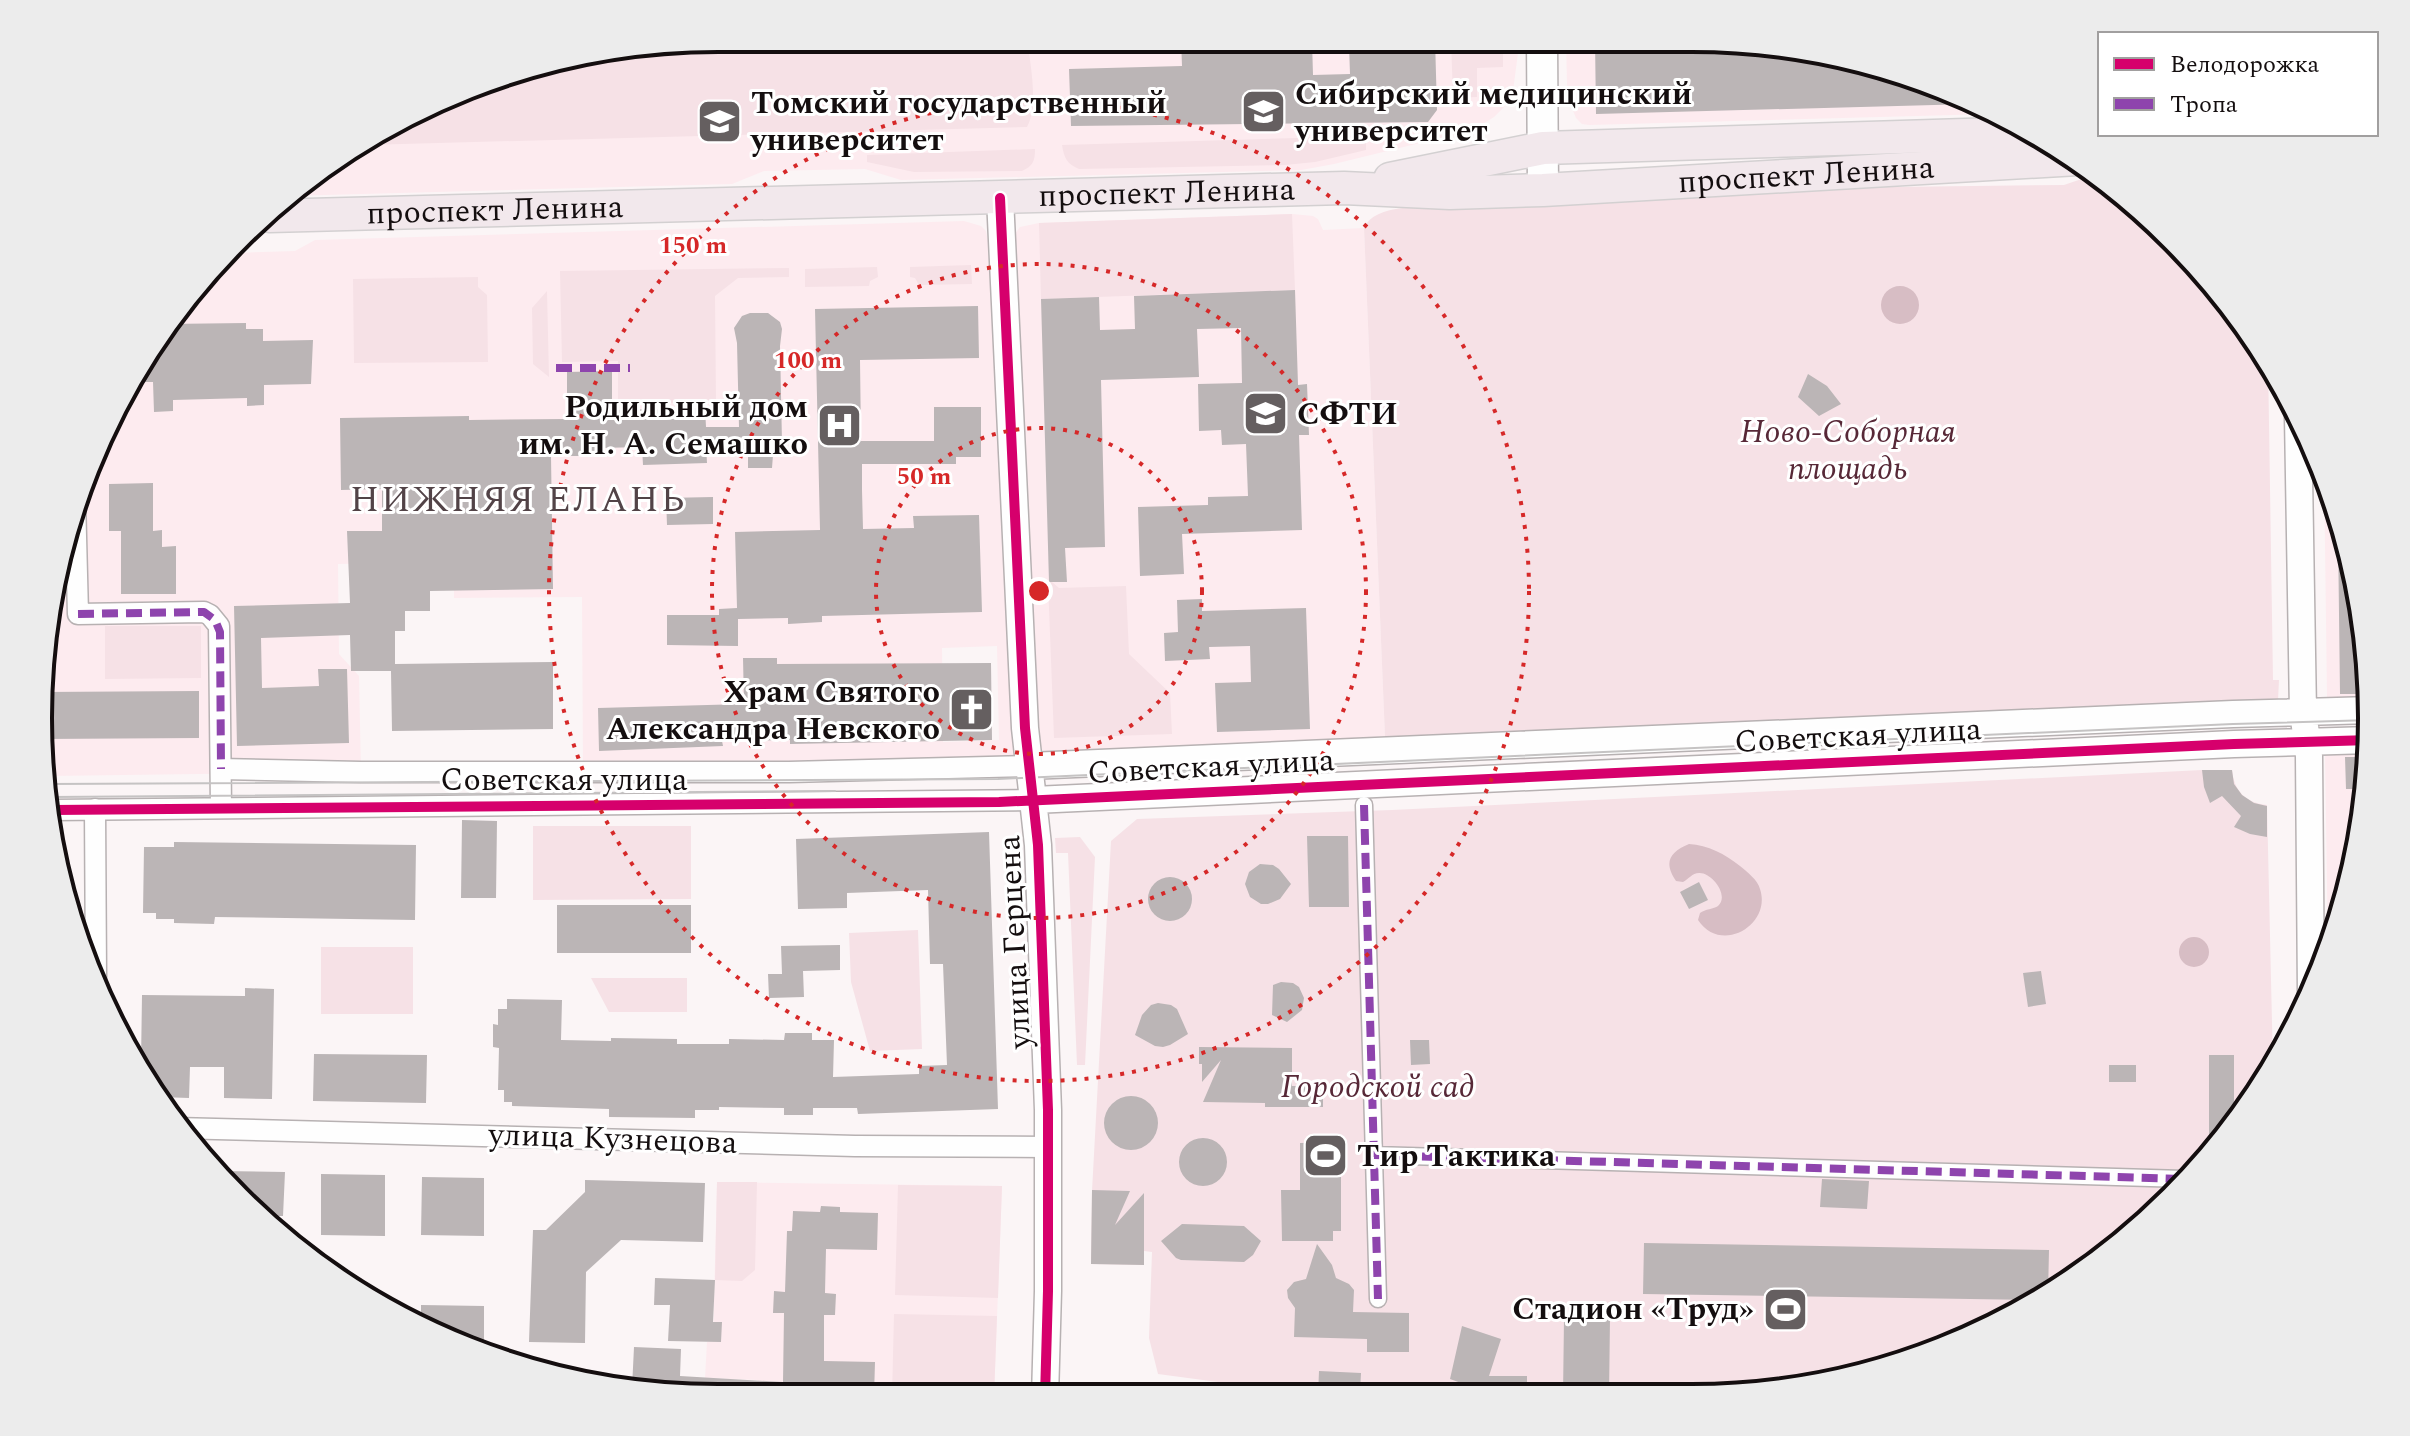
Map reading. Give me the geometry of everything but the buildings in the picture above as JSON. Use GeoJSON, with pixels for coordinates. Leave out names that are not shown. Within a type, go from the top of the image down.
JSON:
{"type":"FeatureCollection","features":[{"type":"Feature","properties":{"kind":"main road"},"geometry":{"type":"LineString","coordinates":[[1542,52],[1543,190]]}},
{"type":"Feature","properties":{"kind":"main road","name":"проспект Ленина"},"geometry":{"type":"LineString","coordinates":[[1344,188],[1543,148],[2011,134]]}},
{"type":"Feature","properties":{"kind":"main road","name":"проспект Ленина"},"geometry":{"type":"LineString","coordinates":[[281,216],[1344,188],[1450,193],[2056,160]]}},
{"type":"Feature","properties":{"kind":"street","name":"улица Герцена"},"geometry":{"type":"LineString","coordinates":[[1000,198],[1024,714],[1038,845],[1049,1147],[1045,1384]]}},
{"type":"Feature","properties":{"kind":"street"},"geometry":{"type":"LineString","coordinates":[[2301,450],[2303,712],[2308,741],[2311,964]]}},
{"type":"Feature","properties":{"kind":"street"},"geometry":{"type":"LineString","coordinates":[[76,542],[78,614],[204,612],[215,620],[220,632],[221,808]]}},
{"type":"Feature","properties":{"kind":"street","name":"Советская улица"},"geometry":{"type":"LineString","coordinates":[[221,769],[789,772],[1029,766],[2358,710]]}},
{"type":"Feature","properties":{"kind":"street","name":"Советская улица"},"geometry":{"type":"LineString","coordinates":[[59,810],[1034,800],[2357,740]]}},
{"type":"Feature","properties":{"kind":"street"},"geometry":{"type":"LineString","coordinates":[[1364,805],[1378,1299]]}},
{"type":"Feature","properties":{"kind":"street"},"geometry":{"type":"LineString","coordinates":[[95,809],[96,955]]}},
{"type":"Feature","properties":{"kind":"street","name":"улица Кузнецова"},"geometry":{"type":"LineString","coordinates":[[194,1128],[855,1146],[1049,1147]]}},
{"type":"Feature","properties":{"kind":"street"},"geometry":{"type":"LineString","coordinates":[[1374,1155],[2173,1179]]}},
{"type":"Feature","properties":{"kind":"shaded area"},"geometry":{"type":"Polygon","coordinates":[[[718,52],[1518,52],[1513,91],[1505,106],[1481,125],[1465,132],[1301,170],[901,180],[865,169],[764,171],[732,184],[306,196],[385,141],[463,103],[546,75],[631,58],[718,52]]]}},
{"type":"Feature","properties":{"kind":"shaded area"},"geometry":{"type":"Polygon","coordinates":[[[1566,52],[1736,53],[1822,65],[1864,75],[1906,87],[1973,115],[1589,125],[1582,124],[1576,118],[1567,84],[1566,52]]]}},
{"type":"Feature","properties":{"kind":"shaded area"},"geometry":{"type":"Polygon","coordinates":[[[1292,214],[1313,216],[1323,230],[1364,228],[1385,737],[1382,744],[1312,741],[1061,752],[1057,757],[1048,757],[1038,751],[1015,234],[1020,227],[1039,223],[1292,214]]]}},
{"type":"Feature","properties":{"kind":"shaded area"},"geometry":{"type":"Polygon","coordinates":[[[964,221],[981,226],[986,231],[988,242],[1005,506],[1015,751],[1011,759],[583,768],[582,597],[454,598],[454,562],[338,564],[339,654],[359,676],[361,772],[55,776],[53,674],[65,588],[87,504],[121,423],[164,348],[217,279],[242,253],[295,251],[315,240],[964,221]],[[997,646],[942,648],[943,742],[999,740],[997,646]]]}},
{"type":"Feature","properties":{"kind":"shaded area"},"geometry":{"type":"Polygon","coordinates":[[[1900,286],[1913,292],[1919,305],[1913,318],[1900,324],[1887,318],[1881,305],[1887,292],[1900,286]]]}},
{"type":"Feature","properties":{"kind":"shaded area"},"geometry":{"type":"Polygon","coordinates":[[[2325,509],[2345,588],[2357,674],[2358,703],[2332,702],[2327,697],[2325,509]]]}},
{"type":"Feature","properties":{"kind":"shaded area"},"geometry":{"type":"Polygon","coordinates":[[[2357,746],[2345,848],[2327,916],[2325,752],[2357,746]]]}},
{"type":"Feature","properties":{"kind":"shaded area"},"geometry":{"type":"Polygon","coordinates":[[[1689,844],[1722,854],[1757,882],[1762,902],[1759,914],[1742,931],[1719,935],[1698,920],[1700,913],[1718,906],[1722,896],[1718,885],[1704,874],[1694,874],[1683,882],[1676,881],[1670,868],[1670,858],[1689,844]]]}},
{"type":"Feature","properties":{"kind":"shaded area"},"geometry":{"type":"Polygon","coordinates":[[[2194,937],[2204,942],[2209,952],[2204,962],[2194,967],[2184,962],[2179,952],[2184,942],[2194,937]]]}},
{"type":"Feature","properties":{"kind":"shaded area"},"geometry":{"type":"Polygon","coordinates":[[[717,1182],[1002,1186],[994,1384],[758,1384],[758,1380],[705,1378],[707,1342],[713,1341],[717,1182]]]}},
{"type":"Feature","properties":{"kind":"green space"},"geometry":{"type":"Polygon","coordinates":[[[1029,52],[1033,84],[1031,118],[1027,127],[379,145],[423,121],[504,87],[588,65],[674,53],[1029,52]]]}},
{"type":"Feature","properties":{"kind":"green space"},"geometry":{"type":"Polygon","coordinates":[[[1451,52],[1503,52],[1503,67],[1477,68],[1477,97],[1453,98],[1451,52]]]}},
{"type":"Feature","properties":{"kind":"green space"},"geometry":{"type":"Polygon","coordinates":[[[1366,136],[1366,150],[1315,162],[1285,165],[1079,169],[1067,160],[1062,145],[1366,136]]]}},
{"type":"Feature","properties":{"kind":"green space"},"geometry":{"type":"Polygon","coordinates":[[[1035,149],[1033,163],[1022,171],[914,172],[867,162],[867,155],[1035,149]]]}},
{"type":"Feature","properties":{"kind":"green space","name":"Ново-Соборная площадь"},"geometry":{"type":"Polygon","coordinates":[[[2082,179],[2163,247],[2220,313],[2268,384],[2273,680],[2279,680],[2278,700],[2224,706],[2219,701],[1385,737],[1364,228],[1370,220],[1390,210],[1416,207],[1867,183],[1893,187],[2064,185],[2082,179]]]}},
{"type":"Feature","properties":{"kind":"green space"},"geometry":{"type":"Polygon","coordinates":[[[1292,214],[1295,290],[1041,299],[1039,223],[1292,214]]]}},
{"type":"Feature","properties":{"kind":"green space"},"geometry":{"type":"Polygon","coordinates":[[[971,265],[972,284],[919,285],[915,278],[910,277],[910,267],[971,265]]]}},
{"type":"Feature","properties":{"kind":"green space"},"geometry":{"type":"Polygon","coordinates":[[[877,267],[878,277],[870,281],[869,286],[805,287],[805,269],[877,267]]]}},
{"type":"Feature","properties":{"kind":"green space"},"geometry":{"type":"Polygon","coordinates":[[[789,268],[789,277],[738,278],[715,296],[716,402],[618,404],[618,361],[562,362],[560,271],[789,268]]]}},
{"type":"Feature","properties":{"kind":"green space"},"geometry":{"type":"Polygon","coordinates":[[[478,277],[478,287],[487,295],[488,362],[354,363],[353,279],[478,277]]]}},
{"type":"Feature","properties":{"kind":"green space"},"geometry":{"type":"Polygon","coordinates":[[[547,291],[549,377],[533,364],[532,308],[547,291]]]}},
{"type":"Feature","properties":{"kind":"green space"},"geometry":{"type":"Polygon","coordinates":[[[1048,582],[1059,588],[1126,586],[1129,654],[1170,693],[1172,734],[1054,738],[1048,582]]]}},
{"type":"Feature","properties":{"kind":"green space"},"geometry":{"type":"Polygon","coordinates":[[[105,626],[201,626],[201,678],[105,679],[105,626]]]}},
{"type":"Feature","properties":{"kind":"green space","name":"Городской сад"},"geometry":{"type":"Polygon","coordinates":[[[2232,770],[2235,784],[2242,795],[2253,802],[2267,805],[2273,1044],[2246,1088],[2193,1157],[2131,1219],[2062,1272],[2025,1295],[1987,1315],[1906,1349],[1822,1371],[1736,1383],[1233,1384],[1158,1374],[1149,1338],[1152,1252],[1144,1251],[1144,1265],[1091,1264],[1092,1191],[1111,841],[1137,819],[1392,810],[2232,770]]]}},
{"type":"Feature","properties":{"kind":"green space"},"geometry":{"type":"Polygon","coordinates":[[[533,826],[691,826],[691,899],[533,900],[533,826]]]}},
{"type":"Feature","properties":{"kind":"green space"},"geometry":{"type":"Polygon","coordinates":[[[1080,837],[1095,857],[1085,1065],[1077,1065],[1068,853],[1056,853],[1055,838],[1080,837]]]}},
{"type":"Feature","properties":{"kind":"green space"},"geometry":{"type":"Polygon","coordinates":[[[918,930],[922,1049],[870,1051],[851,982],[849,933],[918,930]]]}},
{"type":"Feature","properties":{"kind":"green space"},"geometry":{"type":"Polygon","coordinates":[[[321,947],[413,947],[413,1014],[321,1014],[321,947]]]}},
{"type":"Feature","properties":{"kind":"green space"},"geometry":{"type":"Polygon","coordinates":[[[591,978],[687,978],[687,1012],[609,1012],[591,978]]]}},
{"type":"Feature","properties":{"kind":"green space"},"geometry":{"type":"Polygon","coordinates":[[[717,1182],[757,1182],[755,1270],[742,1281],[715,1280],[717,1182]]]}},
{"type":"Feature","properties":{"kind":"green space"},"geometry":{"type":"Polygon","coordinates":[[[898,1185],[1002,1186],[998,1298],[895,1295],[898,1185]]]}},
{"type":"Feature","properties":{"kind":"green space"},"geometry":{"type":"Polygon","coordinates":[[[894,1314],[997,1316],[994,1384],[892,1384],[894,1314]]]}},
{"type":"Feature","properties":{"kind":"tram line"},"geometry":{"type":"LineString","coordinates":[[56,784],[998,779],[2358,720]]}},
{"type":"Feature","properties":{"kind":"tram line"},"geometry":{"type":"LineString","coordinates":[[57,797],[835,791]]}},
{"type":"Feature","properties":{"kind":"marked path"},"geometry":{"type":"LineString","coordinates":[[556,368],[630,368]]}},
{"type":"Feature","properties":{"kind":"marked path"},"geometry":{"type":"LineString","coordinates":[[78,614],[204,612],[215,620],[220,632],[221,769]]}},
{"type":"Feature","properties":{"kind":"marked path"},"geometry":{"type":"LineString","coordinates":[[1364,805],[1378,1299]]}},
{"type":"Feature","properties":{"kind":"marked path"},"geometry":{"type":"LineString","coordinates":[[1374,1155],[2173,1179]]}},
{"type":"Feature","properties":{"kind":"cycle path"},"geometry":{"type":"LineString","coordinates":[[1000,198],[1025,728],[1038,845],[1048,1110],[1045,1384]]}},
{"type":"Feature","properties":{"kind":"cycle path"},"geometry":{"type":"LineString","coordinates":[[59,810],[999,802],[2357,740]]}},
{"type":"Feature","properties":{"kind":"place","name":"Сибирский медицинский университет"},"geometry":{"type":"Point","coordinates":[1264,112]}},
{"type":"Feature","properties":{"kind":"place","name":"Томский государственный университет"},"geometry":{"type":"Point","coordinates":[720,121]}},
{"type":"Feature","properties":{"kind":"place","name":"СФТИ"},"geometry":{"type":"Point","coordinates":[1266,414]}},
{"type":"Feature","properties":{"kind":"place","name":"Родильный дом им. Н. А. Семашко"},"geometry":{"type":"Point","coordinates":[839,425]}},
{"type":"Feature","properties":{"kind":"place","name":"Храм Святого Александра Невского"},"geometry":{"type":"Point","coordinates":[971,710]}},
{"type":"Feature","properties":{"kind":"place","name":"Тир Тактика"},"geometry":{"type":"Point","coordinates":[1326,1156]}},
{"type":"Feature","properties":{"kind":"place","name":"Стадион «Труд»"},"geometry":{"type":"Point","coordinates":[1785,1309]}},
{"type":"Feature","properties":{"kind":"district","name":"НИЖНЯЯ ЕЛАНЬ"},"geometry":{"type":"Point","coordinates":[518,500]}}]}
